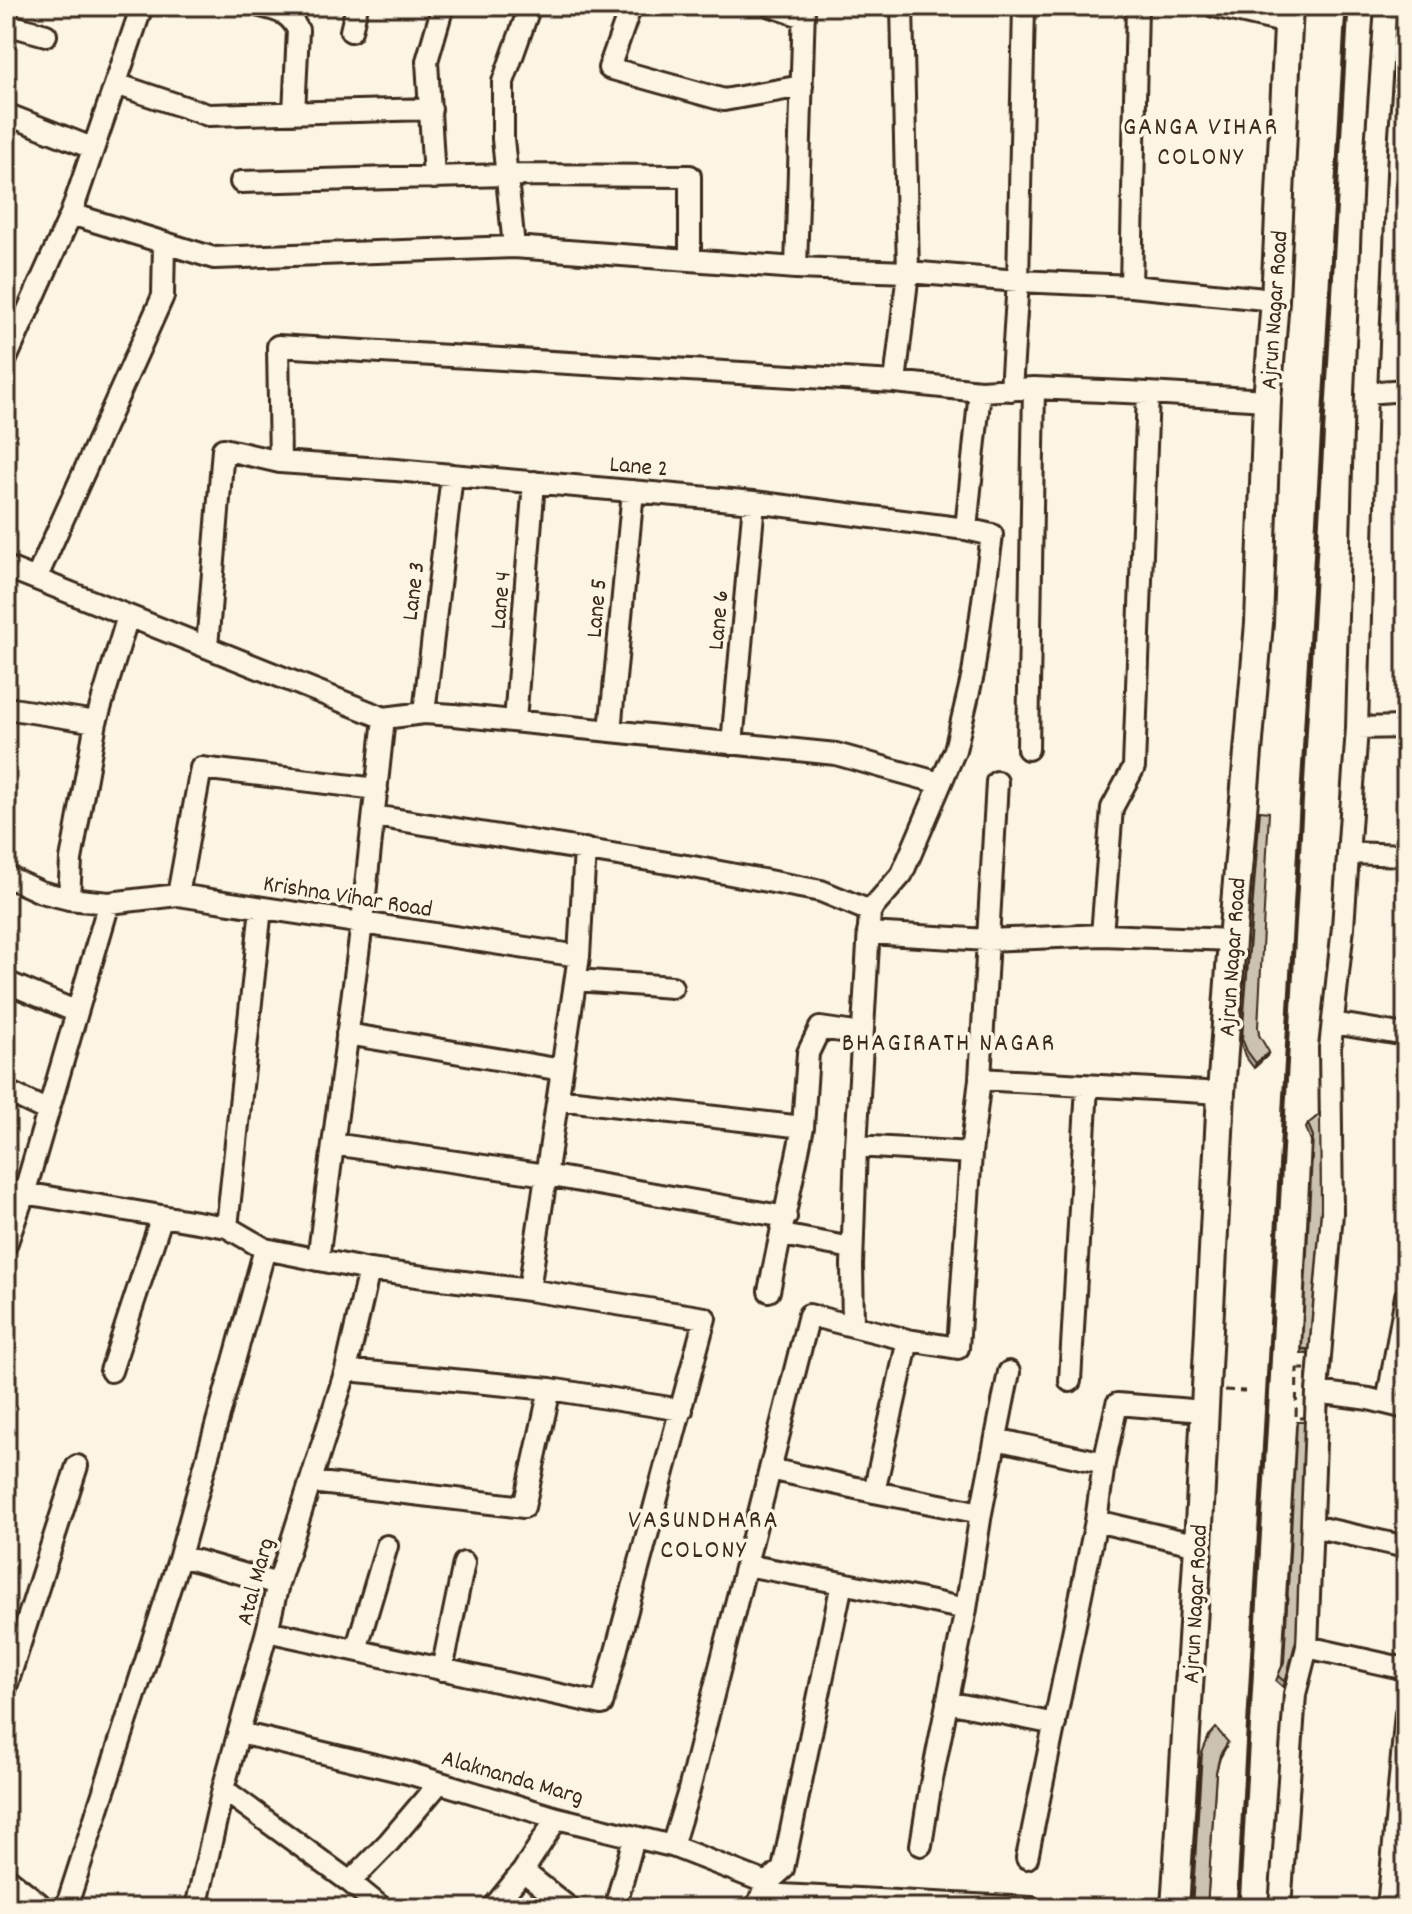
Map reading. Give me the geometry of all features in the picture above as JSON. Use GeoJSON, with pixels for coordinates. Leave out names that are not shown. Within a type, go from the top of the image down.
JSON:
{"type":"FeatureCollection","features":[{"type":"Feature","properties":{"kind":"main road"},"geometry":{"type":"LineString","coordinates":[[6,1885],[35,1908]]}},
{"type":"Feature","properties":{"kind":"street"},"geometry":{"type":"LineString","coordinates":[[6,359],[71,214],[142,6]]}},
{"type":"Feature","properties":{"kind":"street"},"geometry":{"type":"LineString","coordinates":[[260,6],[284,13],[293,20],[298,30],[294,113]]}},
{"type":"Feature","properties":{"kind":"street"},"geometry":{"type":"LineString","coordinates":[[351,31],[357,6]]}},
{"type":"Feature","properties":{"kind":"street"},"geometry":{"type":"LineString","coordinates":[[434,178],[427,61],[443,6]]}},
{"type":"Feature","properties":{"kind":"street"},"geometry":{"type":"LineString","coordinates":[[514,247],[503,139],[503,82],[530,6]]}},
{"type":"Feature","properties":{"kind":"street"},"geometry":{"type":"LineString","coordinates":[[631,6],[609,68],[724,100],[802,86]]}},
{"type":"Feature","properties":{"kind":"street"},"geometry":{"type":"LineString","coordinates":[[771,6],[804,11],[796,268]]}},
{"type":"Feature","properties":{"kind":"street"},"geometry":{"type":"LineString","coordinates":[[895,382],[908,272],[902,6]]}},
{"type":"Feature","properties":{"kind":"street"},"geometry":{"type":"LineString","coordinates":[[1011,390],[1018,281],[1024,6]]}},
{"type":"Feature","properties":{"kind":"street"},"geometry":{"type":"LineString","coordinates":[[1131,286],[1137,6]]}},
{"type":"Feature","properties":{"kind":"street"},"geometry":{"type":"LineString","coordinates":[[1214,6],[1288,14]]}},
{"type":"Feature","properties":{"kind":"street"},"geometry":{"type":"LineString","coordinates":[[1280,1908],[1295,1694],[1307,1647],[1317,1392],[1332,1213],[1330,1048],[1343,927],[1357,728],[1366,393],[1376,149],[1386,6]]}},
{"type":"Feature","properties":{"kind":"street","name":"Ajrun Nagar Road"},"geometry":{"type":"LineString","coordinates":[[1175,1908],[1198,1545],[1221,1093],[1259,623],[1267,400],[1275,300],[1288,14]]}},
{"type":"Feature","properties":{"kind":"street"},"geometry":{"type":"LineString","coordinates":[[6,24],[46,35]]}},
{"type":"Feature","properties":{"kind":"street"},"geometry":{"type":"LineString","coordinates":[[116,84],[208,115],[431,109]]}},
{"type":"Feature","properties":{"kind":"street"},"geometry":{"type":"LineString","coordinates":[[6,114],[92,148]]}},
{"type":"Feature","properties":{"kind":"street"},"geometry":{"type":"LineString","coordinates":[[241,182],[506,175],[690,176],[690,260]]}},
{"type":"Feature","properties":{"kind":"street"},"geometry":{"type":"LineString","coordinates":[[71,214],[214,258],[514,247],[796,268],[1131,286],[1275,300]]}},
{"type":"Feature","properties":{"kind":"street"},"geometry":{"type":"LineString","coordinates":[[36,579],[163,296],[164,243]]}},
{"type":"Feature","properties":{"kind":"street"},"geometry":{"type":"LineString","coordinates":[[280,462],[278,346],[895,382],[980,391],[1034,388],[1267,400]]}},
{"type":"Feature","properties":{"kind":"street"},"geometry":{"type":"LineString","coordinates":[[1028,749],[1034,388]]}},
{"type":"Feature","properties":{"kind":"street"},"geometry":{"type":"LineString","coordinates":[[1366,393],[1406,390]]}},
{"type":"Feature","properties":{"kind":"street"},"geometry":{"type":"LineString","coordinates":[[966,529],[980,391]]}},
{"type":"Feature","properties":{"kind":"street"},"geometry":{"type":"LineString","coordinates":[[1102,935],[1112,808],[1134,767],[1148,393]]}},
{"type":"Feature","properties":{"kind":"street","name":"Lane 2"},"geometry":{"type":"LineString","coordinates":[[207,647],[223,449],[280,462],[754,502],[966,529],[992,535],[973,674],[955,750],[940,783]]}},
{"type":"Feature","properties":{"kind":"street","name":"Lane 3"},"geometry":{"type":"LineString","coordinates":[[424,713],[452,475]]}},
{"type":"Feature","properties":{"kind":"street","name":"Lane 4"},"geometry":{"type":"LineString","coordinates":[[515,721],[534,482]]}},
{"type":"Feature","properties":{"kind":"street","name":"Lane 5"},"geometry":{"type":"LineString","coordinates":[[610,731],[633,491]]}},
{"type":"Feature","properties":{"kind":"street","name":"Lane 6"},"geometry":{"type":"LineString","coordinates":[[732,744],[754,502]]}},
{"type":"Feature","properties":{"kind":"street"},"geometry":{"type":"LineString","coordinates":[[6,567],[384,718],[424,713],[836,754],[940,783],[902,874],[870,911],[856,1146],[853,1326]]}},
{"type":"Feature","properties":{"kind":"street"},"geometry":{"type":"LineString","coordinates":[[69,899],[71,860],[96,722],[128,616]]}},
{"type":"Feature","properties":{"kind":"street"},"geometry":{"type":"LineString","coordinates":[[6,708],[96,722]]}},
{"type":"Feature","properties":{"kind":"street"},"geometry":{"type":"LineString","coordinates":[[318,1260],[362,923],[384,718]]}},
{"type":"Feature","properties":{"kind":"street"},"geometry":{"type":"LineString","coordinates":[[1357,728],[1406,727]]}},
{"type":"Feature","properties":{"kind":"street"},"geometry":{"type":"LineString","coordinates":[[178,895],[201,768],[377,789]]}},
{"type":"Feature","properties":{"kind":"street"},"geometry":{"type":"LineString","coordinates":[[672,1846],[688,1794],[809,1315],[908,1340],[958,1348],[971,1153],[980,1079],[997,782]]}},
{"type":"Feature","properties":{"kind":"street"},"geometry":{"type":"LineString","coordinates":[[374,816],[693,867],[821,891],[870,911]]}},
{"type":"Feature","properties":{"kind":"street"},"geometry":{"type":"LineString","coordinates":[[529,1290],[576,980],[585,849]]}},
{"type":"Feature","properties":{"kind":"street"},"geometry":{"type":"LineString","coordinates":[[1348,853],[1406,855]]}},
{"type":"Feature","properties":{"kind":"street","name":"Krishna Vihar Road"},"geometry":{"type":"LineString","coordinates":[[6,876],[41,892],[69,899],[109,903],[178,895],[579,956]]}},
{"type":"Feature","properties":{"kind":"street"},"geometry":{"type":"LineString","coordinates":[[6,1245],[15,1192],[48,1111],[109,903]]}},
{"type":"Feature","properties":{"kind":"street"},"geometry":{"type":"LineString","coordinates":[[227,1227],[261,908]]}},
{"type":"Feature","properties":{"kind":"street"},"geometry":{"type":"LineString","coordinates":[[868,933],[988,940],[1102,935],[1232,940]]}},
{"type":"Feature","properties":{"kind":"street"},"geometry":{"type":"LineString","coordinates":[[576,980],[672,987]]}},
{"type":"Feature","properties":{"kind":"street"},"geometry":{"type":"LineString","coordinates":[[6,982],[77,1012]]}},
{"type":"Feature","properties":{"kind":"street"},"geometry":{"type":"LineString","coordinates":[[1333,1023],[1406,1035]]}},
{"type":"Feature","properties":{"kind":"street"},"geometry":{"type":"LineString","coordinates":[[769,1291],[803,1127],[808,1053],[820,1028],[862,1034]]}},
{"type":"Feature","properties":{"kind":"street"},"geometry":{"type":"LineString","coordinates":[[347,1034],[562,1070]]}},
{"type":"Feature","properties":{"kind":"street"},"geometry":{"type":"LineString","coordinates":[[980,1079],[1221,1093]]}},
{"type":"Feature","properties":{"kind":"street"},"geometry":{"type":"LineString","coordinates":[[1070,1381],[1087,1086]]}},
{"type":"Feature","properties":{"kind":"street"},"geometry":{"type":"LineString","coordinates":[[6,1091],[48,1111]]}},
{"type":"Feature","properties":{"kind":"street"},"geometry":{"type":"LineString","coordinates":[[558,1099],[803,1127]]}},
{"type":"Feature","properties":{"kind":"street"},"geometry":{"type":"LineString","coordinates":[[333,1144],[546,1175],[784,1226],[852,1248]]}},
{"type":"Feature","properties":{"kind":"street"},"geometry":{"type":"LineString","coordinates":[[856,1146],[971,1153]]}},
{"type":"Feature","properties":{"kind":"street"},"geometry":{"type":"LineString","coordinates":[[15,1192],[227,1227],[265,1249],[369,1270],[529,1290],[705,1318],[602,1704],[267,1631]]}},
{"type":"Feature","properties":{"kind":"street"},"geometry":{"type":"LineString","coordinates":[[111,1371],[162,1216]]}},
{"type":"Feature","properties":{"kind":"street"},"geometry":{"type":"LineString","coordinates":[[66,1908],[180,1556],[265,1249]]}},
{"type":"Feature","properties":{"kind":"street","name":"Atal Marg"},"geometry":{"type":"LineString","coordinates":[[199,1906],[223,1789],[278,1584],[346,1370],[369,1270]]}},
{"type":"Feature","properties":{"kind":"street"},"geometry":{"type":"LineString","coordinates":[[1317,1392],[1397,1406],[1406,1296]]}},
{"type":"Feature","properties":{"kind":"street"},"geometry":{"type":"LineString","coordinates":[[874,1492],[908,1340]]}},
{"type":"Feature","properties":{"kind":"street"},"geometry":{"type":"LineString","coordinates":[[346,1370],[550,1389],[682,1410]]}},
{"type":"Feature","properties":{"kind":"street"},"geometry":{"type":"LineString","coordinates":[[921,1845],[1009,1372]]}},
{"type":"Feature","properties":{"kind":"street"},"geometry":{"type":"LineString","coordinates":[[311,1482],[524,1507],[550,1389]]}},
{"type":"Feature","properties":{"kind":"street"},"geometry":{"type":"LineString","coordinates":[[1027,1858],[1117,1404],[1204,1411]]}},
{"type":"Feature","properties":{"kind":"street"},"geometry":{"type":"LineString","coordinates":[[996,1439],[1104,1463]]}},
{"type":"Feature","properties":{"kind":"street"},"geometry":{"type":"LineString","coordinates":[[6,1687],[77,1466]]}},
{"type":"Feature","properties":{"kind":"street"},"geometry":{"type":"LineString","coordinates":[[770,1469],[981,1513]]}},
{"type":"Feature","properties":{"kind":"street"},"geometry":{"type":"LineString","coordinates":[[1096,1521],[1198,1545]]}},
{"type":"Feature","properties":{"kind":"street"},"geometry":{"type":"LineString","coordinates":[[1312,1526],[1406,1547]]}},
{"type":"Feature","properties":{"kind":"street"},"geometry":{"type":"LineString","coordinates":[[356,1650],[387,1546]]}},
{"type":"Feature","properties":{"kind":"street"},"geometry":{"type":"LineString","coordinates":[[180,1556],[278,1584]]}},
{"type":"Feature","properties":{"kind":"street"},"geometry":{"type":"LineString","coordinates":[[442,1670],[464,1563]]}},
{"type":"Feature","properties":{"kind":"street"},"geometry":{"type":"LineString","coordinates":[[746,1565],[966,1609]]}},
{"type":"Feature","properties":{"kind":"street"},"geometry":{"type":"LineString","coordinates":[[762,1895],[783,1869],[842,1583]]}},
{"type":"Feature","properties":{"kind":"street"},"geometry":{"type":"LineString","coordinates":[[1307,1647],[1406,1669]]}},
{"type":"Feature","properties":{"kind":"street"},"geometry":{"type":"LineString","coordinates":[[947,1702],[1055,1724]]}},
{"type":"Feature","properties":{"kind":"street"},"geometry":{"type":"LineString","coordinates":[[1388,1908],[1399,1868],[1406,1713]]}},
{"type":"Feature","properties":{"kind":"street","name":"Alaknanda Marg"},"geometry":{"type":"LineString","coordinates":[[240,1733],[408,1773],[557,1818],[672,1846],[762,1895],[1031,1908]]}},
{"type":"Feature","properties":{"kind":"street"},"geometry":{"type":"LineString","coordinates":[[350,1882],[439,1783]]}},
{"type":"Feature","properties":{"kind":"street"},"geometry":{"type":"LineString","coordinates":[[223,1789],[382,1908]]}},
{"type":"Feature","properties":{"kind":"street"},"geometry":{"type":"LineString","coordinates":[[493,1908],[523,1871],[557,1818]]}},
{"type":"Feature","properties":{"kind":"street"},"geometry":{"type":"LineString","coordinates":[[615,1908],[634,1838]]}},
{"type":"Feature","properties":{"kind":"street"},"geometry":{"type":"LineString","coordinates":[[523,1871],[569,1908]]}},
{"type":"Feature","properties":{"kind":"path"},"geometry":{"type":"LineString","coordinates":[[1296,1418],[1297,1369]]}},
{"type":"Feature","properties":{"kind":"building"},"geometry":{"type":"Polygon","coordinates":[[[1260,811],[1269,812],[1258,1027],[1269,1052],[1256,1063],[1242,1039],[1260,811]]]}},
{"type":"Feature","properties":{"kind":"building"},"geometry":{"type":"Polygon","coordinates":[[[1320,1114],[1321,1208],[1309,1349],[1302,1349],[1313,1136],[1308,1124],[1320,1114]]]}},
{"type":"Feature","properties":{"kind":"building"},"geometry":{"type":"Polygon","coordinates":[[[1297,1422],[1304,1422],[1296,1640],[1285,1682],[1278,1676],[1284,1662],[1297,1422]]]}},
{"type":"Feature","properties":{"kind":"building"},"geometry":{"type":"Polygon","coordinates":[[[1216,1728],[1228,1742],[1220,1755],[1216,1772],[1207,1908],[1192,1908],[1202,1753],[1216,1728]]]}},
{"type":"Feature","properties":{"kind":"railway"},"geometry":{"type":"LineString","coordinates":[[1238,1908],[1347,6]]}},
{"type":"Feature","properties":{"kind":"district","name":"GANGA VIHAR COLONY"},"geometry":{"type":"Point","coordinates":[1201,140]}},
{"type":"Feature","properties":{"kind":"district","name":"BHAGIRATH NAGAR"},"geometry":{"type":"Point","coordinates":[949,1041]}},
{"type":"Feature","properties":{"kind":"district","name":"VASUNDHARA COLONY"},"geometry":{"type":"Point","coordinates":[704,1533]}}]}
